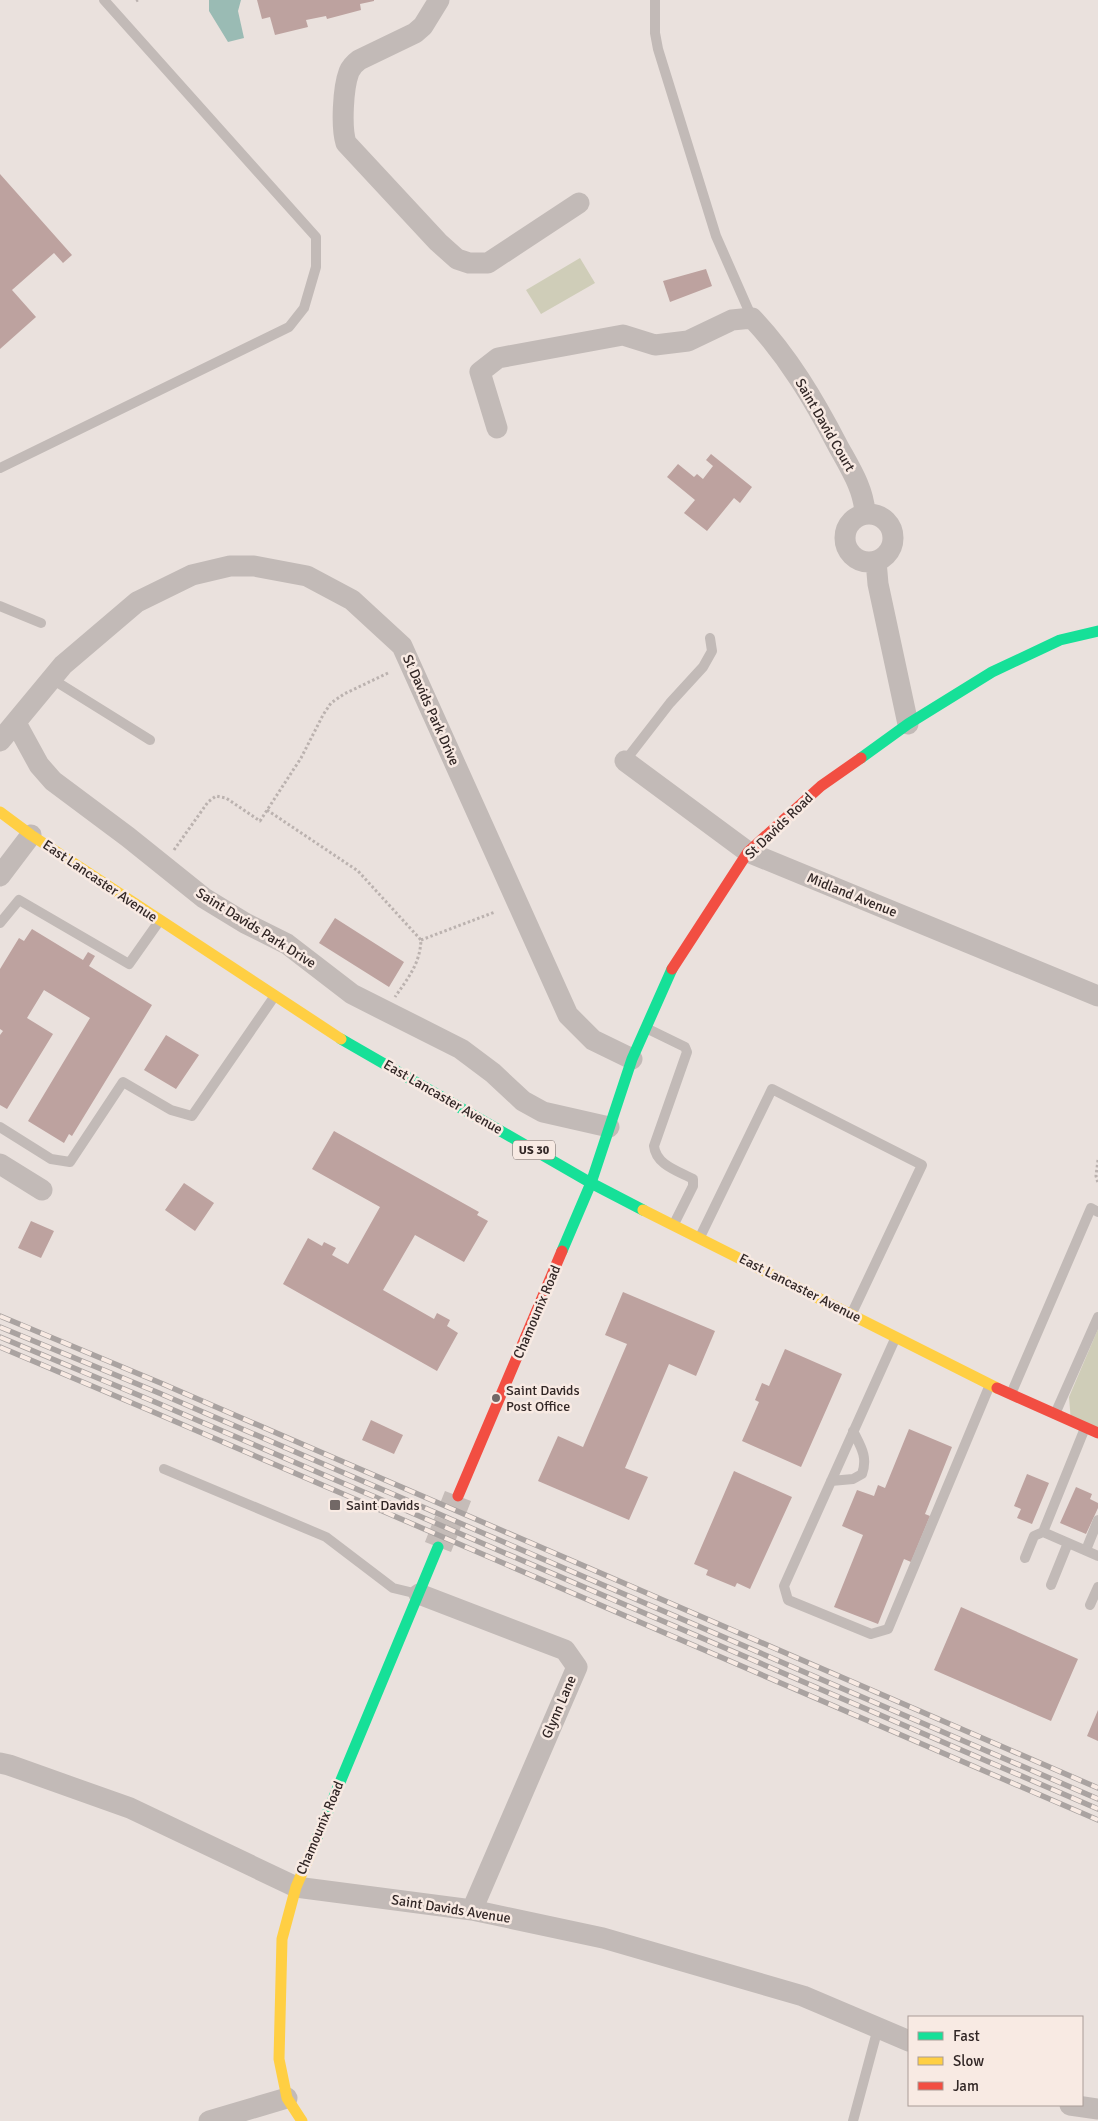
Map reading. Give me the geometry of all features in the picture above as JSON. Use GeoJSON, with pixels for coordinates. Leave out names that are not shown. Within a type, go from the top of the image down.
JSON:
{"type":"FeatureCollection","features":[{"type":"Feature","properties":{"kind":"main road","name":"St Davids Road"},"geometry":{"type":"LineString","coordinates":[[592,1183],[632,1059],[668,975],[748,852],[821,786],[908,724],[992,672],[1060,640],[1098,631]]}},
{"type":"Feature","properties":{"kind":"main road","name":"East Lancaster Avenue"},"geometry":{"type":"LineString","coordinates":[[0,812],[31,835],[343,1040],[592,1183],[1010,1395],[1098,1433]]}},
{"type":"Feature","properties":{"kind":"main road","name":"Chamounix Road"},"geometry":{"type":"LineString","coordinates":[[458,1496],[592,1183]]}},
{"type":"Feature","properties":{"kind":"main road","name":"Chamounix Road"},"geometry":{"type":"LineString","coordinates":[[302,2121],[286,2098],[280,2059],[282,1939],[296,1887],[438,1547]]}},
{"type":"Feature","properties":{"kind":"street"},"geometry":{"type":"LineString","coordinates":[[440,0],[423,26],[415,34],[359,60],[350,71],[342,126],[346,143],[438,242],[457,259],[469,263],[488,263],[578,203]]}},
{"type":"Feature","properties":{"kind":"street"},"geometry":{"type":"LineString","coordinates":[[497,428],[480,372],[498,358],[623,335],[655,345],[688,341],[732,320],[752,318]]}},
{"type":"Feature","properties":{"kind":"street","name":"Saint David Court"},"geometry":{"type":"LineString","coordinates":[[752,318],[767,335],[809,392],[862,491],[865,514]]}},
{"type":"Feature","properties":{"kind":"street"},"geometry":{"type":"LineString","coordinates":[[865,514],[873,514],[883,517],[890,525],[893,537],[890,549],[886,555],[876,561],[859,560],[853,557],[845,544],[845,531],[854,518],[865,514]]}},
{"type":"Feature","properties":{"kind":"street"},"geometry":{"type":"LineString","coordinates":[[876,561],[878,584],[908,724]]}},
{"type":"Feature","properties":{"kind":"street","name":"St Davids Park Drive"},"geometry":{"type":"LineString","coordinates":[[0,741],[63,665],[137,602],[192,575],[230,566],[279,570],[308,576],[352,600],[402,646],[568,1015],[593,1040],[632,1059]]}},
{"type":"Feature","properties":{"kind":"street","name":"Saint Davids Park Drive"},"geometry":{"type":"LineString","coordinates":[[16,723],[39,765],[53,781],[128,837],[204,898],[245,923],[287,944],[352,994],[461,1048],[493,1073],[522,1101],[543,1112],[609,1127]]}},
{"type":"Feature","properties":{"kind":"street","name":"Midland Avenue"},"geometry":{"type":"LineString","coordinates":[[625,761],[748,852],[1098,996]]}},
{"type":"Feature","properties":{"kind":"street"},"geometry":{"type":"LineString","coordinates":[[0,876],[31,835]]}},
{"type":"Feature","properties":{"kind":"street"},"geometry":{"type":"LineString","coordinates":[[0,1164],[42,1190]]}},
{"type":"Feature","properties":{"kind":"street","name":"Glynn Lane"},"geometry":{"type":"LineString","coordinates":[[418,1594],[565,1650],[577,1667],[472,1910]]}},
{"type":"Feature","properties":{"kind":"street","name":"Saint Davids Avenue"},"geometry":{"type":"LineString","coordinates":[[0,1763],[130,1808],[296,1887],[472,1910],[603,1938],[803,1996],[908,2041]]}},
{"type":"Feature","properties":{"kind":"street"},"geometry":{"type":"LineString","coordinates":[[209,2121],[286,2098]]}},
{"type":"Feature","properties":{"kind":"street"},"geometry":{"type":"LineString","coordinates":[[1077,2106],[1098,2109]]}},
{"type":"Feature","properties":{"kind":"lane"},"geometry":{"type":"LineString","coordinates":[[0,468],[289,327],[304,308],[316,267],[316,237],[104,0]]}},
{"type":"Feature","properties":{"kind":"lane"},"geometry":{"type":"LineString","coordinates":[[655,0],[655,33],[658,49],[694,172],[716,236],[752,318]]}},
{"type":"Feature","properties":{"kind":"lane"},"geometry":{"type":"LineString","coordinates":[[0,606],[41,624]]}},
{"type":"Feature","properties":{"kind":"lane"},"geometry":{"type":"LineString","coordinates":[[625,761],[670,703],[703,667],[712,651],[710,638]]}},
{"type":"Feature","properties":{"kind":"lane"},"geometry":{"type":"LineString","coordinates":[[52,679],[150,740]]}},
{"type":"Feature","properties":{"kind":"lane"},"geometry":{"type":"LineString","coordinates":[[0,923],[19,900],[129,964],[160,920]]}},
{"type":"Feature","properties":{"kind":"lane"},"geometry":{"type":"LineString","coordinates":[[0,1127],[51,1159],[70,1162],[123,1082],[171,1110],[192,1116],[275,996]]}},
{"type":"Feature","properties":{"kind":"lane"},"geometry":{"type":"LineString","coordinates":[[646,1027],[685,1047],[687,1052],[654,1146],[654,1154],[658,1160],[692,1180],[693,1186],[674,1224]]}},
{"type":"Feature","properties":{"kind":"lane"},"geometry":{"type":"LineString","coordinates":[[700,1238],[772,1090],[781,1094],[922,1165],[851,1314]]}},
{"type":"Feature","properties":{"kind":"lane"},"geometry":{"type":"LineString","coordinates":[[1010,1395],[1091,1208],[1098,1212]]}},
{"type":"Feature","properties":{"kind":"lane"},"geometry":{"type":"LineString","coordinates":[[1054,1414],[1098,1317]]}},
{"type":"Feature","properties":{"kind":"lane"},"geometry":{"type":"LineString","coordinates":[[896,1338],[784,1586],[788,1600],[871,1634],[888,1629],[990,1385]]}},
{"type":"Feature","properties":{"kind":"lane"},"geometry":{"type":"LineString","coordinates":[[1025,1558],[1034,1536],[1043,1532],[1085,1428]]}},
{"type":"Feature","properties":{"kind":"lane"},"geometry":{"type":"LineString","coordinates":[[831,1481],[853,1479],[862,1474],[866,1463],[862,1448],[853,1431]]}},
{"type":"Feature","properties":{"kind":"lane"},"geometry":{"type":"LineString","coordinates":[[164,1469],[326,1537],[393,1588],[418,1594]]}},
{"type":"Feature","properties":{"kind":"lane"},"geometry":{"type":"LineString","coordinates":[[1086,1550],[1098,1520]]}},
{"type":"Feature","properties":{"kind":"lane"},"geometry":{"type":"LineString","coordinates":[[1043,1532],[1098,1556]]}},
{"type":"Feature","properties":{"kind":"lane"},"geometry":{"type":"LineString","coordinates":[[1051,1585],[1068,1543]]}},
{"type":"Feature","properties":{"kind":"lane"},"geometry":{"type":"LineString","coordinates":[[1090,1605],[1098,1587]]}},
{"type":"Feature","properties":{"kind":"lane"},"geometry":{"type":"LineString","coordinates":[[854,2121],[878,2028]]}},
{"type":"Feature","properties":{"kind":"path"},"geometry":{"type":"LineString","coordinates":[[168,858],[208,802],[216,796],[226,798],[260,820],[301,758],[331,703],[344,694],[388,673]]}},
{"type":"Feature","properties":{"kind":"path"},"geometry":{"type":"LineString","coordinates":[[267,810],[358,871],[421,940],[416,968],[391,1002]]}},
{"type":"Feature","properties":{"kind":"path"},"geometry":{"type":"LineString","coordinates":[[421,940],[495,912]]}},
{"type":"Feature","properties":{"kind":"path"},"geometry":{"type":"LineString","coordinates":[[1098,1160],[1096,1176],[1098,1183]]}},
{"type":"Feature","properties":{"kind":"shaded area"},"geometry":{"type":"Polygon","coordinates":[[[580,258],[595,283],[541,314],[526,290],[580,258]]]}},
{"type":"Feature","properties":{"kind":"shaded area"},"geometry":{"type":"Polygon","coordinates":[[[1098,1329],[1098,1433],[1071,1422],[1069,1397],[1098,1329]]]}},
{"type":"Feature","properties":{"kind":"water"},"geometry":{"type":"Polygon","coordinates":[[[209,0],[241,0],[238,11],[244,38],[228,42],[209,11],[209,0]]]}},
{"type":"Feature","properties":{"kind":"building"},"geometry":{"type":"Polygon","coordinates":[[[257,0],[374,1],[360,4],[361,10],[327,19],[326,16],[306,20],[308,27],[275,35],[270,17],[262,19],[257,0]]]}},
{"type":"Feature","properties":{"kind":"building"},"geometry":{"type":"Polygon","coordinates":[[[0,174],[72,255],[63,263],[54,253],[12,290],[36,317],[0,349],[0,174]]]}},
{"type":"Feature","properties":{"kind":"building"},"geometry":{"type":"Polygon","coordinates":[[[706,269],[712,286],[670,302],[663,281],[706,269]]]}},
{"type":"Feature","properties":{"kind":"building"},"geometry":{"type":"Polygon","coordinates":[[[711,454],[752,487],[740,503],[734,498],[707,531],[684,513],[695,500],[667,477],[678,464],[694,477],[697,474],[703,479],[713,466],[706,460],[711,454]]]}},
{"type":"Feature","properties":{"kind":"building"},"geometry":{"type":"Polygon","coordinates":[[[335,918],[404,962],[389,987],[319,943],[335,918]]]}},
{"type":"Feature","properties":{"kind":"building"},"geometry":{"type":"Polygon","coordinates":[[[32,929],[83,960],[88,952],[95,956],[89,966],[152,1005],[72,1136],[69,1134],[64,1143],[28,1121],[90,1018],[44,990],[27,1018],[53,1034],[7,1109],[0,1105],[0,1035],[3,1031],[0,1029],[0,969],[19,938],[24,941],[32,929]]]}},
{"type":"Feature","properties":{"kind":"building"},"geometry":{"type":"Polygon","coordinates":[[[166,1035],[199,1055],[176,1089],[144,1070],[166,1035]]]}},
{"type":"Feature","properties":{"kind":"building"},"geometry":{"type":"Polygon","coordinates":[[[334,1131],[479,1212],[477,1215],[488,1221],[464,1262],[415,1235],[383,1290],[434,1319],[437,1313],[450,1320],[447,1326],[458,1333],[437,1371],[283,1284],[308,1238],[322,1246],[324,1242],[336,1248],[332,1255],[348,1264],[380,1207],[312,1169],[334,1131]]]}},
{"type":"Feature","properties":{"kind":"building"},"geometry":{"type":"Polygon","coordinates":[[[184,1183],[214,1203],[195,1231],[165,1210],[184,1183]]]}},
{"type":"Feature","properties":{"kind":"building"},"geometry":{"type":"Polygon","coordinates":[[[31,1221],[54,1231],[41,1258],[18,1248],[31,1221]]]}},
{"type":"Feature","properties":{"kind":"building"},"geometry":{"type":"Polygon","coordinates":[[[623,1292],[715,1331],[696,1376],[669,1364],[625,1468],[648,1477],[629,1520],[538,1481],[558,1436],[583,1447],[627,1344],[605,1335],[623,1292]]]}},
{"type":"Feature","properties":{"kind":"building"},"geometry":{"type":"Polygon","coordinates":[[[785,1349],[842,1374],[801,1467],[742,1441],[759,1402],[755,1400],[762,1383],[769,1386],[785,1349]]]}},
{"type":"Feature","properties":{"kind":"building"},"geometry":{"type":"Polygon","coordinates":[[[371,1420],[403,1435],[394,1454],[362,1440],[371,1420]]]}},
{"type":"Feature","properties":{"kind":"building"},"geometry":{"type":"Polygon","coordinates":[[[909,1429],[952,1447],[925,1514],[930,1516],[911,1562],[904,1559],[878,1624],[834,1607],[863,1535],[842,1526],[857,1490],[874,1496],[878,1485],[885,1488],[909,1429]]]}},
{"type":"Feature","properties":{"kind":"building"},"geometry":{"type":"Polygon","coordinates":[[[734,1471],[792,1497],[750,1589],[737,1583],[735,1587],[706,1575],[708,1570],[694,1564],[734,1471]]]}},
{"type":"Feature","properties":{"kind":"building"},"geometry":{"type":"Polygon","coordinates":[[[1027,1474],[1049,1483],[1032,1524],[1017,1518],[1021,1509],[1014,1506],[1027,1474]]]}},
{"type":"Feature","properties":{"kind":"building"},"geometry":{"type":"Polygon","coordinates":[[[1076,1487],[1092,1494],[1090,1499],[1098,1503],[1098,1508],[1086,1534],[1060,1523],[1076,1487]]]}},
{"type":"Feature","properties":{"kind":"building"},"geometry":{"type":"Polygon","coordinates":[[[961,1607],[1078,1659],[1051,1721],[934,1670],[961,1607]]]}},
{"type":"Feature","properties":{"kind":"building"},"geometry":{"type":"Polygon","coordinates":[[[1098,1710],[1098,1741],[1087,1736],[1098,1710]]]}},
{"type":"Feature","properties":{"kind":"tunnel"},"geometry":{"type":"LineString","coordinates":[[438,1547],[458,1496]]}},
{"type":"Feature","properties":{"kind":"railway"},"geometry":{"type":"LineString","coordinates":[[0,1316],[163,1384],[1098,1788]]}},
{"type":"Feature","properties":{"kind":"railway"},"geometry":{"type":"LineString","coordinates":[[0,1327],[159,1393],[1098,1799]]}},
{"type":"Feature","properties":{"kind":"railway"},"geometry":{"type":"LineString","coordinates":[[0,1337],[1098,1809]]}},
{"type":"Feature","properties":{"kind":"railway"},"geometry":{"type":"LineString","coordinates":[[0,1347],[1098,1820]]}},
{"type":"Feature","properties":{"kind":"traffic: fast"},"geometry":{"type":"LineString","coordinates":[[861,758],[908,724],[992,672],[1060,640],[1098,631]]}},
{"type":"Feature","properties":{"kind":"traffic: fast"},"geometry":{"type":"LineString","coordinates":[[562,1251],[591,1183],[632,1059],[672,969]]}},
{"type":"Feature","properties":{"kind":"traffic: fast"},"geometry":{"type":"LineString","coordinates":[[341,1039],[591,1183],[643,1210]]}},
{"type":"Feature","properties":{"kind":"traffic: fast"},"geometry":{"type":"LineString","coordinates":[[311,1852],[438,1547]]}},
{"type":"Feature","properties":{"kind":"traffic: slow"},"geometry":{"type":"LineString","coordinates":[[0,812],[31,835],[341,1039]]}},
{"type":"Feature","properties":{"kind":"traffic: slow"},"geometry":{"type":"LineString","coordinates":[[643,1210],[997,1388]]}},
{"type":"Feature","properties":{"kind":"traffic: slow"},"geometry":{"type":"LineString","coordinates":[[302,2121],[287,2098],[279,2059],[282,1939],[296,1887],[311,1852]]}},
{"type":"Feature","properties":{"kind":"traffic: jam"},"geometry":{"type":"LineString","coordinates":[[672,969],[748,852],[821,786],[861,758]]}},
{"type":"Feature","properties":{"kind":"traffic: jam"},"geometry":{"type":"LineString","coordinates":[[458,1496],[562,1251]]}},
{"type":"Feature","properties":{"kind":"traffic: jam"},"geometry":{"type":"LineString","coordinates":[[997,1388],[1098,1433]]}},
{"type":"Feature","properties":{"kind":"place","name":"Saint Davids Post Office"},"geometry":{"type":"Point","coordinates":[496,1398]}},
{"type":"Feature","properties":{"kind":"place","name":"Saint Davids"},"geometry":{"type":"Point","coordinates":[335,1505]}}]}
